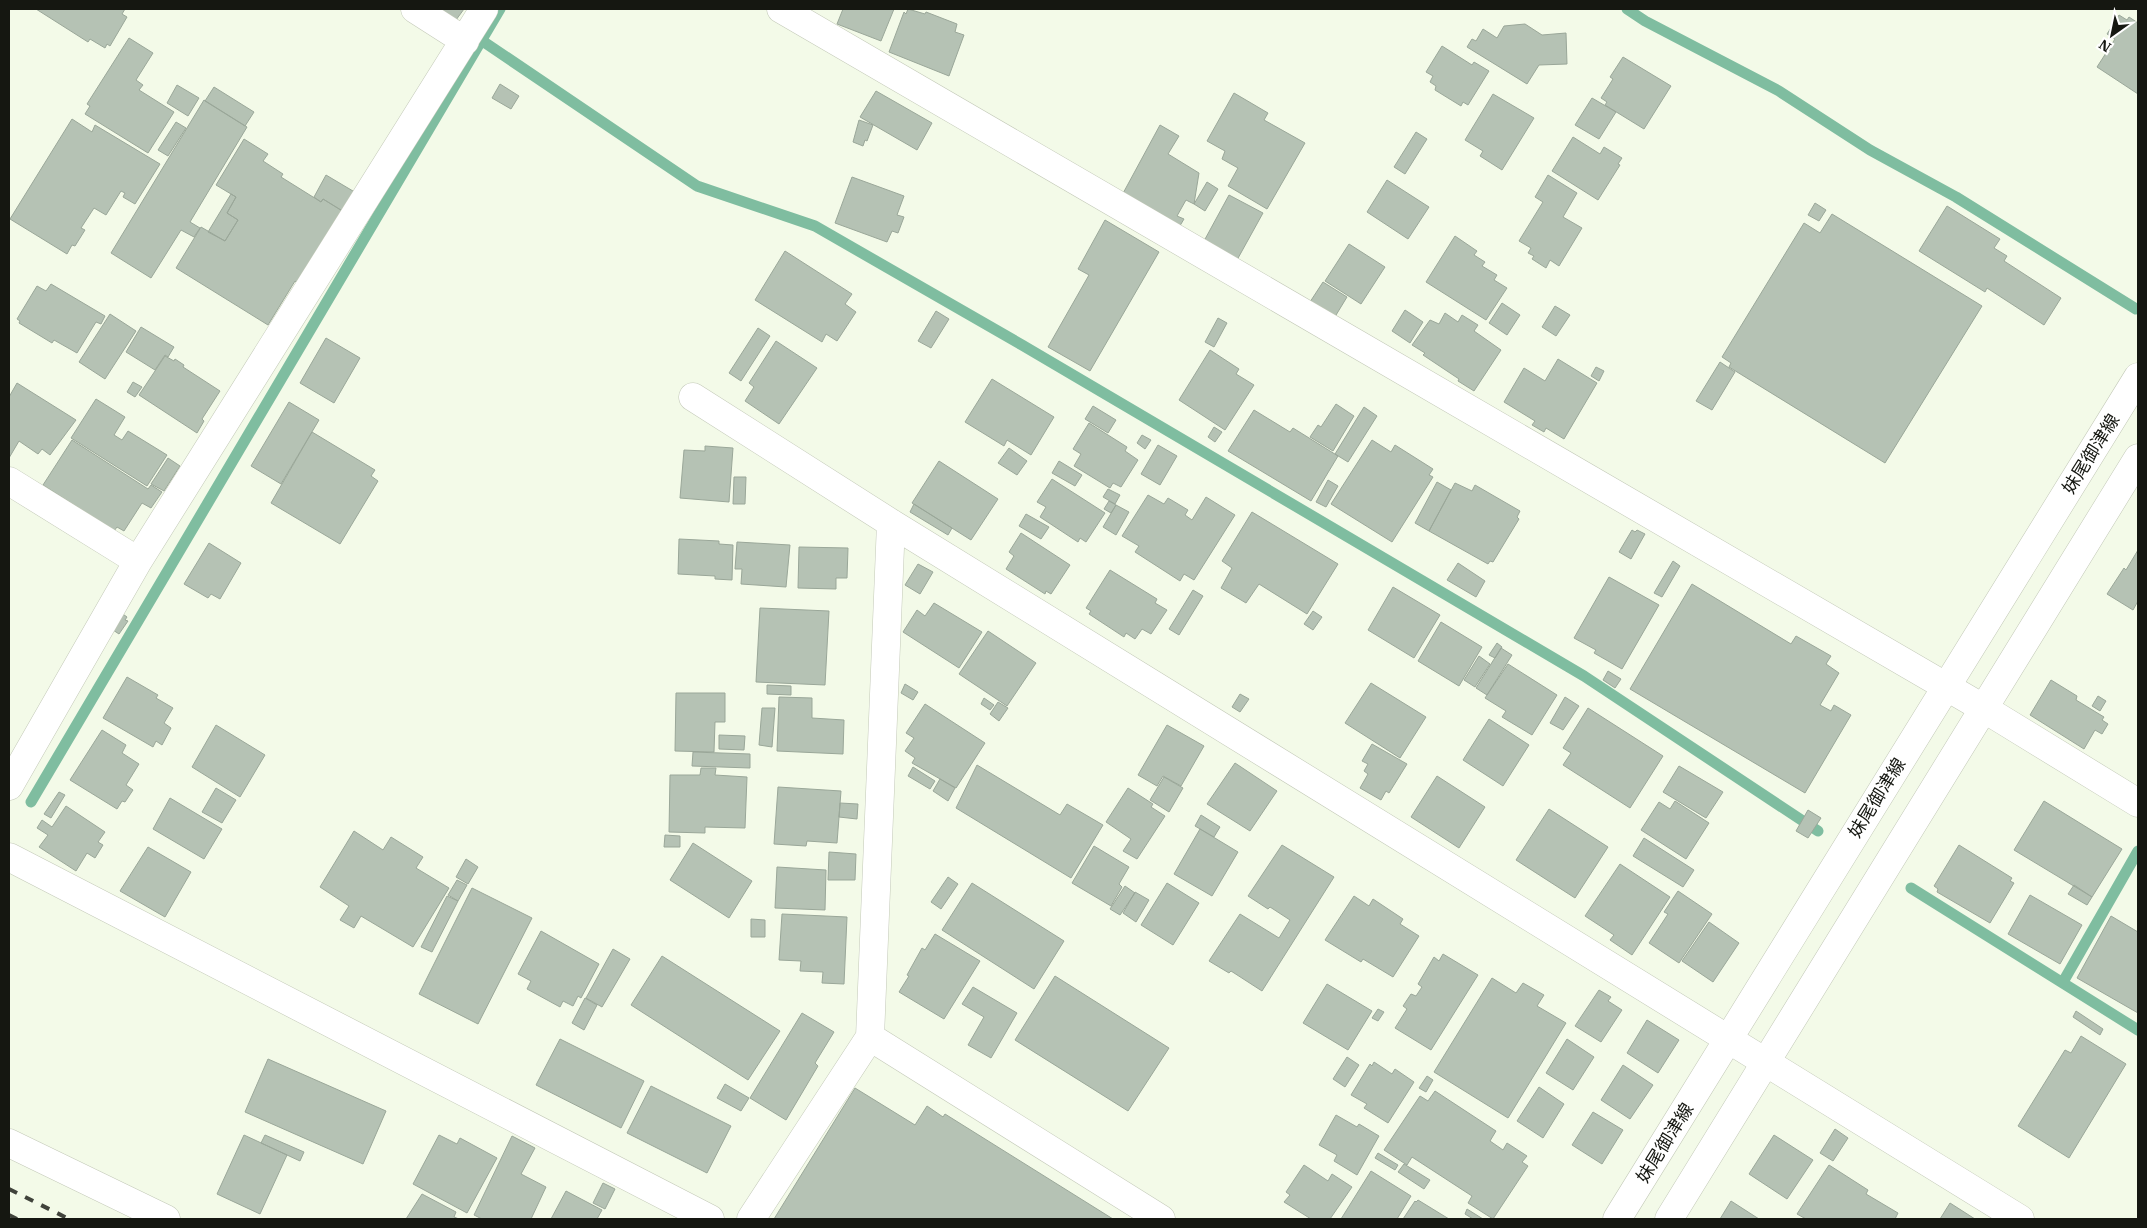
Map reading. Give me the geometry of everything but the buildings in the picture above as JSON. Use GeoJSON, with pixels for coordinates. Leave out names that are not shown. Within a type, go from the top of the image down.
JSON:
{"type":"FeatureCollection","features":[{"type":"Feature","properties":{"kind":"street"},"geometry":{"type":"LineString","coordinates":[[415,9],[465,41]]}},
{"type":"Feature","properties":{"kind":"street"},"geometry":{"type":"LineString","coordinates":[[9,786],[138,561],[484,9]]}},
{"type":"Feature","properties":{"kind":"street"},"geometry":{"type":"LineString","coordinates":[[780,9],[1983,708],[2138,803]]}},
{"type":"Feature","properties":{"kind":"street","name":"妹尾御津線"},"geometry":{"type":"LineString","coordinates":[[1617,1219],[2138,377]]}},
{"type":"Feature","properties":{"kind":"street"},"geometry":{"type":"LineString","coordinates":[[692,398],[2020,1219]]}},
{"type":"Feature","properties":{"kind":"street"},"geometry":{"type":"LineString","coordinates":[[1670,1219],[2138,458]]}},
{"type":"Feature","properties":{"kind":"street"},"geometry":{"type":"LineString","coordinates":[[9,481],[138,561]]}},
{"type":"Feature","properties":{"kind":"street"},"geometry":{"type":"LineString","coordinates":[[751,1219],[870,1037],[892,523]]}},
{"type":"Feature","properties":{"kind":"street"},"geometry":{"type":"LineString","coordinates":[[9,857],[710,1219]]}},
{"type":"Feature","properties":{"kind":"street"},"geometry":{"type":"LineString","coordinates":[[870,1037],[1161,1219]]}},
{"type":"Feature","properties":{"kind":"street"},"geometry":{"type":"LineString","coordinates":[[9,1143],[166,1219]]}},
{"type":"Feature","properties":{"kind":"waterway"},"geometry":{"type":"LineString","coordinates":[[31,802],[500,9]]}},
{"type":"Feature","properties":{"kind":"waterway"},"geometry":{"type":"LineString","coordinates":[[1627,9],[1645,21],[1779,91],[1870,150],[1956,197],[2136,309]]}},
{"type":"Feature","properties":{"kind":"waterway"},"geometry":{"type":"LineString","coordinates":[[481,40],[697,186],[815,226],[1022,345],[1584,676],[1818,831]]}},
{"type":"Feature","properties":{"kind":"waterway"},"geometry":{"type":"LineString","coordinates":[[2063,982],[2138,851]]}},
{"type":"Feature","properties":{"kind":"waterway"},"geometry":{"type":"LineString","coordinates":[[1911,888],[2138,1030]]}},
{"type":"Feature","properties":{"kind":"railway"},"geometry":{"type":"LineString","coordinates":[[9,1189],[69,1219]]}},
{"type":"Feature","properties":{"kind":"railway"},"geometry":{"type":"LineString","coordinates":[[9,1215],[17,1219]]}}]}
